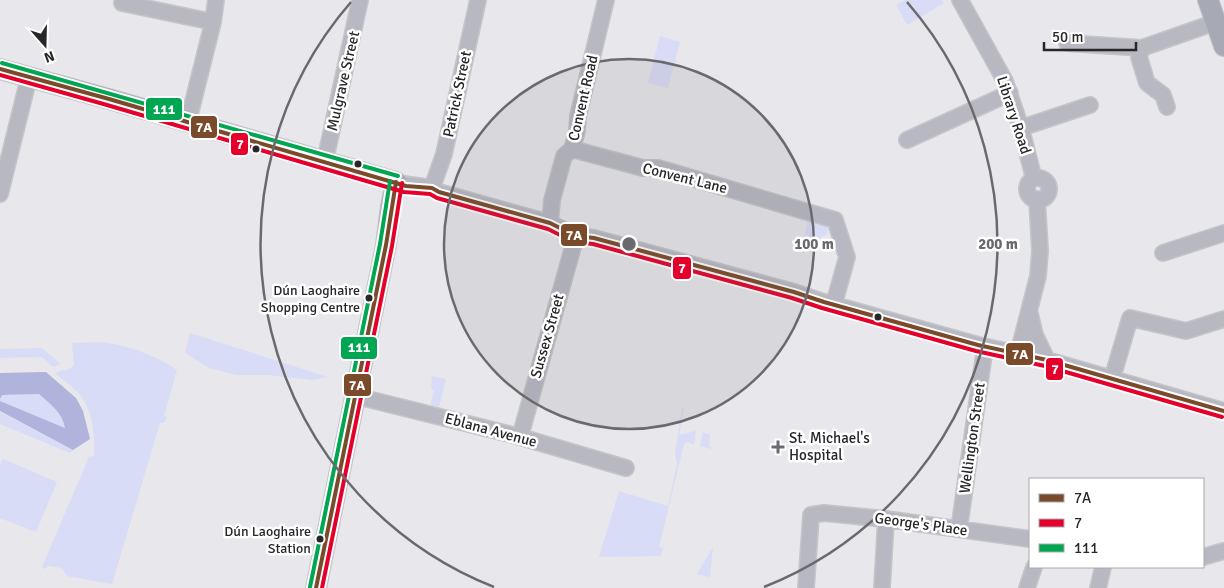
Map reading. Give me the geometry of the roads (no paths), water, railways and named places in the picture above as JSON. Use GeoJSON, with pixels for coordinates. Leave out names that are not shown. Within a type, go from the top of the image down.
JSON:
{"type":"FeatureCollection","features":[{"type":"Feature","properties":{"kind":"main road"},"geometry":{"type":"LineString","coordinates":[[1208,0],[1224,46]]}},
{"type":"Feature","properties":{"kind":"main road"},"geometry":{"type":"LineString","coordinates":[[0,69],[396,182],[386,245],[316,588]]}},
{"type":"Feature","properties":{"kind":"street"},"geometry":{"type":"LineString","coordinates":[[188,122],[213,22],[216,0]]}},
{"type":"Feature","properties":{"kind":"street","name":"Mulgrave Street"},"geometry":{"type":"LineString","coordinates":[[324,161],[360,0]]}},
{"type":"Feature","properties":{"kind":"street","name":"Patrick Street"},"geometry":{"type":"LineString","coordinates":[[432,188],[444,154],[478,0]]}},
{"type":"Feature","properties":{"kind":"street","name":"Convent Road"},"geometry":{"type":"LineString","coordinates":[[550,223],[552,200],[564,156],[572,149],[606,0]]}},
{"type":"Feature","properties":{"kind":"street","name":"Library Road"},"geometry":{"type":"LineString","coordinates":[[960,0],[1005,81],[1021,128],[1033,175],[1037,178],[1030,181],[1027,187],[1028,194],[1037,199],[1040,251],[1038,276],[1029,310]]}},
{"type":"Feature","properties":{"kind":"street"},"geometry":{"type":"LineString","coordinates":[[122,4],[213,22]]}},
{"type":"Feature","properties":{"kind":"street"},"geometry":{"type":"LineString","coordinates":[[1067,43],[1142,48],[1216,22]]}},
{"type":"Feature","properties":{"kind":"street"},"geometry":{"type":"LineString","coordinates":[[1142,48],[1139,57],[1147,83],[1163,95],[1167,107]]}},
{"type":"Feature","properties":{"kind":"street"},"geometry":{"type":"LineString","coordinates":[[0,194],[29,77]]}},
{"type":"Feature","properties":{"kind":"street"},"geometry":{"type":"LineString","coordinates":[[906,140],[1010,94]]}},
{"type":"Feature","properties":{"kind":"street"},"geometry":{"type":"LineString","coordinates":[[1021,128],[1090,104]]}},
{"type":"Feature","properties":{"kind":"street","name":"Convent Lane"},"geometry":{"type":"LineString","coordinates":[[572,149],[644,168],[658,168],[835,220],[847,257],[829,303]]}},
{"type":"Feature","properties":{"kind":"street"},"geometry":{"type":"LineString","coordinates":[[396,182],[406,186],[432,188],[439,192],[550,223],[576,236],[594,238],[794,292],[985,347],[1047,360],[1224,411]]}},
{"type":"Feature","properties":{"kind":"street"},"geometry":{"type":"LineString","coordinates":[[1224,233],[1164,258],[1224,242]]}},
{"type":"Feature","properties":{"kind":"street","name":"Sussex Street"},"geometry":{"type":"LineString","coordinates":[[520,437],[576,236]]}},
{"type":"Feature","properties":{"kind":"street"},"geometry":{"type":"LineString","coordinates":[[1018,354],[1029,310]]}},
{"type":"Feature","properties":{"kind":"street"},"geometry":{"type":"LineString","coordinates":[[1029,310],[1035,335],[1047,360]]}},
{"type":"Feature","properties":{"kind":"street"},"geometry":{"type":"LineString","coordinates":[[1112,379],[1130,318],[1186,331],[1224,318]]}},
{"type":"Feature","properties":{"kind":"street","name":"Wellington Street"},"geometry":{"type":"LineString","coordinates":[[959,529],[985,347]]}},
{"type":"Feature","properties":{"kind":"street","name":"Eblana Avenue"},"geometry":{"type":"LineString","coordinates":[[356,396],[520,437],[626,468]]}},
{"type":"Feature","properties":{"kind":"street","name":"George's Place"},"geometry":{"type":"LineString","coordinates":[[806,588],[811,515],[824,512],[1029,539]]}},
{"type":"Feature","properties":{"kind":"street"},"geometry":{"type":"LineString","coordinates":[[882,588],[886,519]]}},
{"type":"Feature","properties":{"kind":"street"},"geometry":{"type":"LineString","coordinates":[[1204,557],[1224,551]]}},
{"type":"Feature","properties":{"kind":"street"},"geometry":{"type":"LineString","coordinates":[[1027,588],[1034,568]]}},
{"type":"Feature","properties":{"kind":"street"},"geometry":{"type":"LineString","coordinates":[[1098,588],[1103,568]]}},
{"type":"Feature","properties":{"kind":"place","name":"Dún Laoghaire Shopping Centre"},"geometry":{"type":"Point","coordinates":[369,298]}},
{"type":"Feature","properties":{"kind":"place","name":"St. Michael's Hospital"},"geometry":{"type":"Point","coordinates":[778,447]}},
{"type":"Feature","properties":{"kind":"place","name":"Dún Laoghaire Station"},"geometry":{"type":"Point","coordinates":[320,539]}}]}
